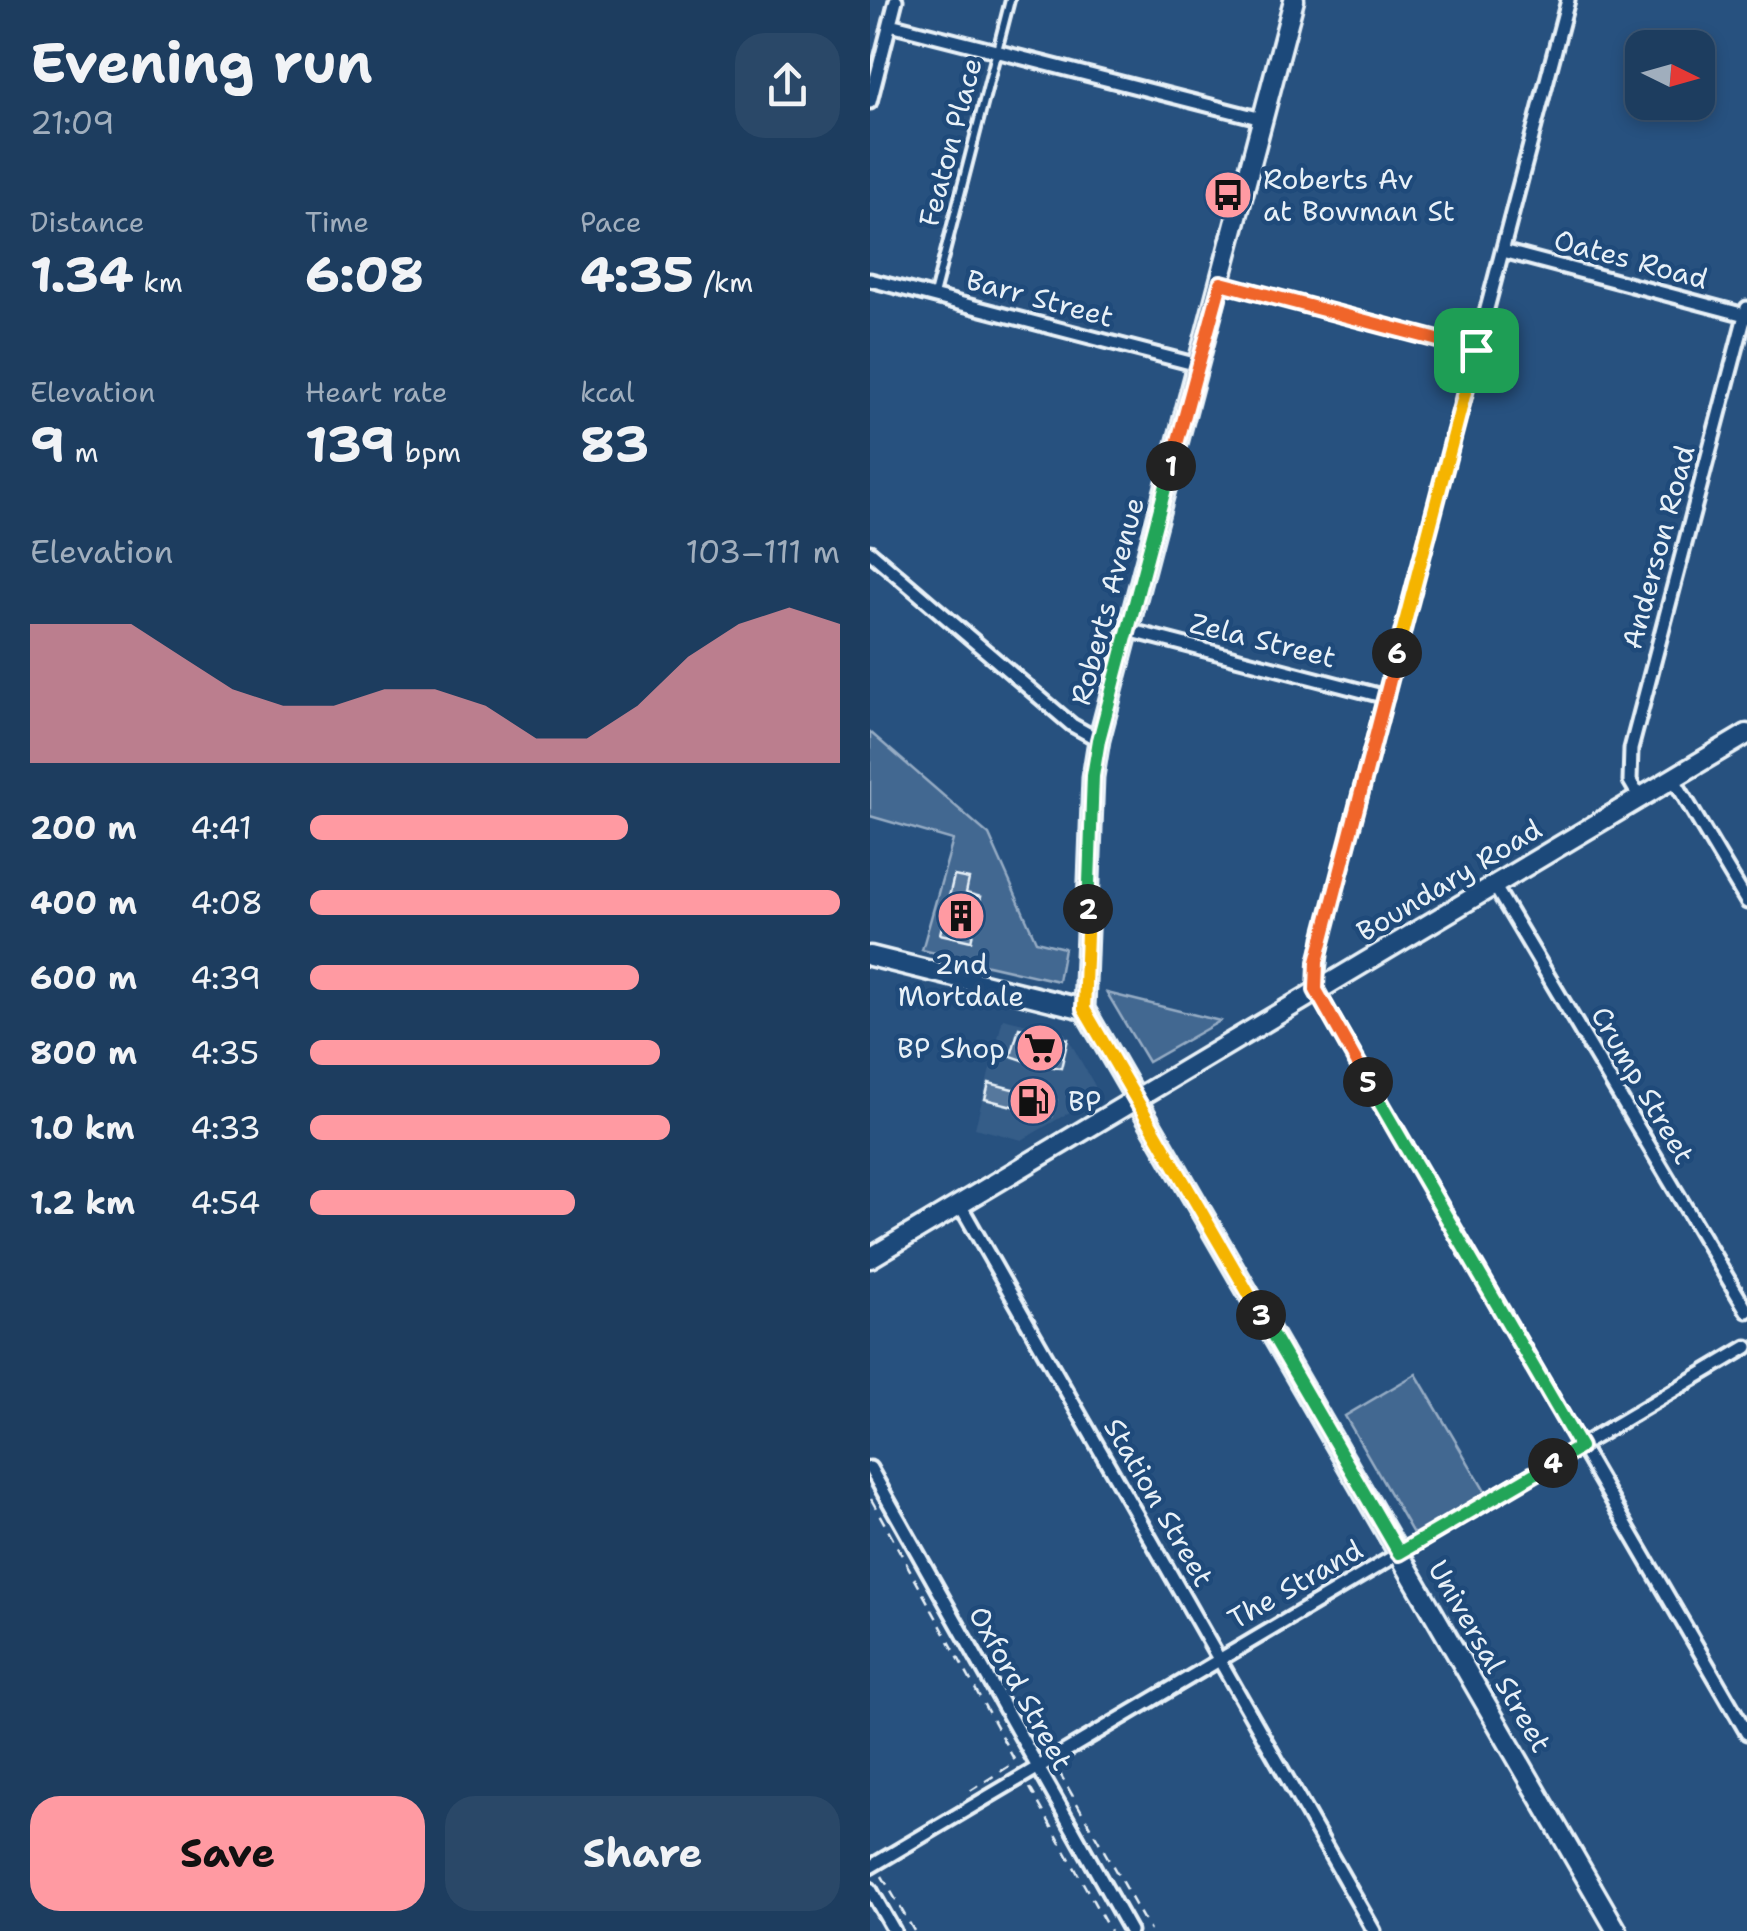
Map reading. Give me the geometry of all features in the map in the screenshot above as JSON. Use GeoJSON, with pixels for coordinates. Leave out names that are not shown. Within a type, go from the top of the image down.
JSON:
{"type":"FeatureCollection","features":[{"type":"Feature","properties":{"kind":"street"},"geometry":{"type":"LineString","coordinates":[[870,102],[896,0]]}},
{"type":"Feature","properties":{"kind":"street","name":"Roberts Avenue"},"geometry":{"type":"LineString","coordinates":[[1084,1009],[1093,776],[1099,740],[1294,0]]}},
{"type":"Feature","properties":{"kind":"street"},"geometry":{"type":"LineString","coordinates":[[1568,0],[1322,938],[1316,990],[1747,1733]]}},
{"type":"Feature","properties":{"kind":"street"},"geometry":{"type":"LineString","coordinates":[[890,24],[1262,120]]}},
{"type":"Feature","properties":{"kind":"street","name":"Oates Road"},"geometry":{"type":"LineString","coordinates":[[1503,252],[1746,312]]}},
{"type":"Feature","properties":{"kind":"street","name":"Barr Street"},"geometry":{"type":"LineString","coordinates":[[870,280],[1198,364]]}},
{"type":"Feature","properties":{"kind":"street"},"geometry":{"type":"LineString","coordinates":[[1221,283],[1476,350]]}},
{"type":"Feature","properties":{"kind":"street","name":"Anderson Road"},"geometry":{"type":"LineString","coordinates":[[1640,798],[1630,781],[1631,750],[1746,312]]}},
{"type":"Feature","properties":{"kind":"street"},"geometry":{"type":"LineString","coordinates":[[870,552],[1072,725],[1099,740]]}},
{"type":"Feature","properties":{"kind":"street","name":"Zela Street"},"geometry":{"type":"LineString","coordinates":[[1128,630],[1386,697]]}},
{"type":"Feature","properties":{"kind":"street","name":"Boundary Road"},"geometry":{"type":"LineString","coordinates":[[870,1258],[1747,734]]}},
{"type":"Feature","properties":{"kind":"street"},"geometry":{"type":"LineString","coordinates":[[1673,778],[1747,902]]}},
{"type":"Feature","properties":{"kind":"street","name":"Crump Street"},"geometry":{"type":"LineString","coordinates":[[1494,885],[1747,1311]]}},
{"type":"Feature","properties":{"kind":"street"},"geometry":{"type":"LineString","coordinates":[[870,956],[1084,1009],[1136,1098]]}},
{"type":"Feature","properties":{"kind":"street","name":"Universal Street"},"geometry":{"type":"LineString","coordinates":[[1136,1098],[1617,1931]]}},
{"type":"Feature","properties":{"kind":"street","name":"Station Street"},"geometry":{"type":"LineString","coordinates":[[959,1203],[1374,1931]]}},
{"type":"Feature","properties":{"kind":"street","name":"The Strand"},"geometry":{"type":"LineString","coordinates":[[873,1865],[1747,1347]]}},
{"type":"Feature","properties":{"kind":"street","name":"Oxford Street"},"geometry":{"type":"LineString","coordinates":[[870,1468],[1130,1931]]}},
{"type":"Feature","properties":{"kind":"street"},"geometry":{"type":"LineString","coordinates":[[870,1889],[894,1931]]}},
{"type":"Feature","properties":{"kind":"lane","name":"Featon Place"},"geometry":{"type":"LineString","coordinates":[[933,296],[1010,0]]}},
{"type":"Feature","properties":{"kind":"path","name":"Oxford Street"},"geometry":{"type":"LineString","coordinates":[[870,1498],[1110,1931]]}},
{"type":"Feature","properties":{"kind":"path"},"geometry":{"type":"LineString","coordinates":[[1061,1766],[1059,1772],[1150,1931]]}},
{"type":"Feature","properties":{"kind":"path"},"geometry":{"type":"LineString","coordinates":[[873,1865],[914,1931]]}},
{"type":"Feature","properties":{"kind":"shaded area"},"geometry":{"type":"Polygon","coordinates":[[[870,732],[989,835],[1036,941],[1064,948],[1058,981],[922,950],[953,840],[870,816],[870,732]]]}},
{"type":"Feature","properties":{"kind":"shaded area"},"geometry":{"type":"Polygon","coordinates":[[[1107,993],[1220,1021],[1148,1062],[1107,993]]]}},
{"type":"Feature","properties":{"kind":"shaded area"},"geometry":{"type":"Polygon","coordinates":[[[1003,1018],[1065,1033],[1095,1086],[1092,1099],[1022,1140],[975,1128],[1003,1018]]]}},
{"type":"Feature","properties":{"kind":"shaded area"},"geometry":{"type":"Polygon","coordinates":[[[1416,1374],[1486,1493],[1415,1537],[1345,1416],[1416,1374]]]}},
{"type":"Feature","properties":{"kind":"building","name":"2nd Mortdale"},"geometry":{"type":"Polygon","coordinates":[[[954,876],[969,879],[966,893],[981,897],[971,941],[940,934],[954,876]]]}},
{"type":"Feature","properties":{"kind":"building","name":"BP Shop"},"geometry":{"type":"Polygon","coordinates":[[[1019,1028],[1068,1039],[1061,1068],[1011,1056],[1019,1028]]]}},
{"type":"Feature","properties":{"kind":"building"},"geometry":{"type":"Polygon","coordinates":[[[989,1083],[1056,1100],[1052,1116],[985,1099],[989,1083]]]}},
{"type":"Feature","properties":{"kind":"place","name":"Roberts Av at Bowman St"},"geometry":{"type":"Point","coordinates":[1228,195]}},
{"type":"Feature","properties":{"kind":"place","name":"2nd Mortdale"},"geometry":{"type":"Point","coordinates":[961,916]}},
{"type":"Feature","properties":{"kind":"place","name":"BP Shop"},"geometry":{"type":"Point","coordinates":[1040,1048]}},
{"type":"Feature","properties":{"kind":"place","name":"BP"},"geometry":{"type":"Point","coordinates":[1033,1101]}},
{"type":"Feature","properties":{"kind":"route"},"geometry":{"type":"LineString","coordinates":[[1221,283],[1476,350],[1322,938],[1316,990],[1580,1447],[1399,1553],[1084,1009],[1093,776],[1099,740],[1221,283]]}}]}
